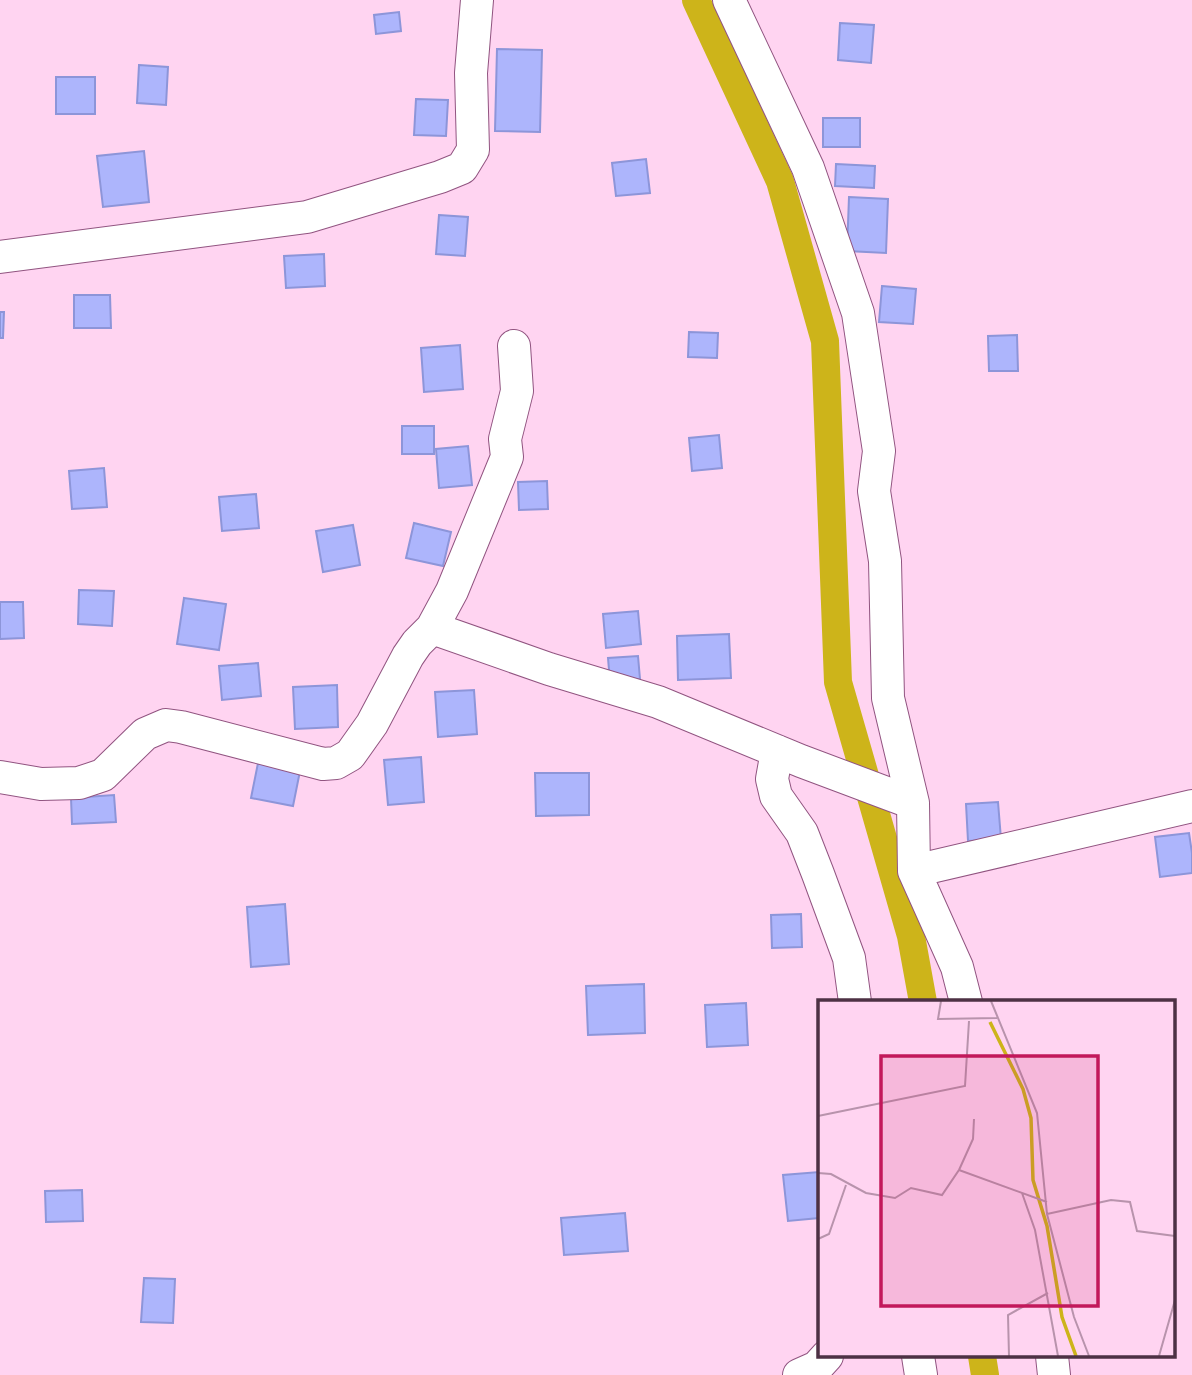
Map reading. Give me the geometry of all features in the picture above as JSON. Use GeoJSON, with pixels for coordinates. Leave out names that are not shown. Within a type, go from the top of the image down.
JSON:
{"type":"FeatureCollection","features":[{"type":"Feature","properties":{"kind":"street"},"geometry":{"type":"LineString","coordinates":[[0,257],[307,217],[462,168],[473,150],[471,73],[477,0]]}},
{"type":"Feature","properties":{"kind":"street"},"geometry":{"type":"LineString","coordinates":[[729,0],[808,168],[858,313],[879,451],[874,491],[886,561],[888,698],[913,803],[914,871],[957,967],[965,1000]]}},
{"type":"Feature","properties":{"kind":"street"},"geometry":{"type":"LineString","coordinates":[[0,777],[41,784],[79,783],[103,775],[145,734],[166,725],[323,764],[336,763],[350,755],[372,724],[412,649],[432,628],[452,591],[508,457],[505,439],[517,391],[514,346]]}},
{"type":"Feature","properties":{"kind":"street"},"geometry":{"type":"LineString","coordinates":[[432,628],[476,655],[549,669],[658,702],[913,803]]}},
{"type":"Feature","properties":{"kind":"street"},"geometry":{"type":"LineString","coordinates":[[789,756],[772,779],[776,796],[802,833],[818,874],[849,958],[855,1000]]}},
{"type":"Feature","properties":{"kind":"street"},"geometry":{"type":"LineString","coordinates":[[914,871],[1192,806]]}},
{"type":"Feature","properties":{"kind":"street"},"geometry":{"type":"LineString","coordinates":[[799,1375],[817,1367],[825,1358]]}},
{"type":"Feature","properties":{"kind":"building"},"geometry":{"type":"Polygon","coordinates":[[[399,12],[401,31],[376,34],[374,15],[399,12]]]}},
{"type":"Feature","properties":{"kind":"building"},"geometry":{"type":"Polygon","coordinates":[[[840,23],[874,25],[871,63],[838,60],[840,23]]]}},
{"type":"Feature","properties":{"kind":"building"},"geometry":{"type":"Polygon","coordinates":[[[497,49],[542,50],[540,132],[495,131],[497,49]]]}},
{"type":"Feature","properties":{"kind":"building"},"geometry":{"type":"Polygon","coordinates":[[[139,65],[168,67],[166,105],[137,103],[139,65]]]}},
{"type":"Feature","properties":{"kind":"building"},"geometry":{"type":"Polygon","coordinates":[[[56,77],[95,77],[95,114],[56,114],[56,77]]]}},
{"type":"Feature","properties":{"kind":"building"},"geometry":{"type":"Polygon","coordinates":[[[416,99],[448,100],[446,136],[414,135],[416,99]]]}},
{"type":"Feature","properties":{"kind":"building"},"geometry":{"type":"Polygon","coordinates":[[[823,118],[860,118],[860,147],[823,147],[823,118]]]}},
{"type":"Feature","properties":{"kind":"building"},"geometry":{"type":"Polygon","coordinates":[[[144,151],[149,202],[103,207],[97,156],[144,151]]]}},
{"type":"Feature","properties":{"kind":"building"},"geometry":{"type":"Polygon","coordinates":[[[646,159],[650,193],[616,196],[612,163],[646,159]]]}},
{"type":"Feature","properties":{"kind":"building"},"geometry":{"type":"Polygon","coordinates":[[[836,164],[875,166],[874,188],[835,186],[836,164]]]}},
{"type":"Feature","properties":{"kind":"building"},"geometry":{"type":"Polygon","coordinates":[[[849,197],[888,199],[886,253],[847,251],[849,197]]]}},
{"type":"Feature","properties":{"kind":"building"},"geometry":{"type":"Polygon","coordinates":[[[439,215],[468,217],[465,256],[436,254],[439,215]]]}},
{"type":"Feature","properties":{"kind":"building"},"geometry":{"type":"Polygon","coordinates":[[[324,254],[325,286],[286,288],[284,256],[324,254]]]}},
{"type":"Feature","properties":{"kind":"building"},"geometry":{"type":"Polygon","coordinates":[[[882,286],[916,289],[913,324],[879,322],[882,286]]]}},
{"type":"Feature","properties":{"kind":"building"},"geometry":{"type":"Polygon","coordinates":[[[74,295],[110,295],[111,328],[74,328],[74,295]]]}},
{"type":"Feature","properties":{"kind":"building"},"geometry":{"type":"Polygon","coordinates":[[[0,312],[4,312],[3,338],[0,338],[0,312]]]}},
{"type":"Feature","properties":{"kind":"building"},"geometry":{"type":"Polygon","coordinates":[[[689,332],[718,333],[717,358],[688,357],[689,332]]]}},
{"type":"Feature","properties":{"kind":"building"},"geometry":{"type":"Polygon","coordinates":[[[1017,335],[1018,371],[989,371],[988,336],[1017,335]]]}},
{"type":"Feature","properties":{"kind":"building"},"geometry":{"type":"Polygon","coordinates":[[[460,345],[463,389],[424,392],[421,348],[460,345]]]}},
{"type":"Feature","properties":{"kind":"building"},"geometry":{"type":"Polygon","coordinates":[[[402,426],[434,426],[434,454],[402,454],[402,426]]]}},
{"type":"Feature","properties":{"kind":"building"},"geometry":{"type":"Polygon","coordinates":[[[719,435],[722,468],[692,471],[689,438],[719,435]]]}},
{"type":"Feature","properties":{"kind":"building"},"geometry":{"type":"Polygon","coordinates":[[[468,446],[472,485],[439,488],[436,449],[468,446]]]}},
{"type":"Feature","properties":{"kind":"building"},"geometry":{"type":"Polygon","coordinates":[[[104,468],[107,507],[72,509],[69,471],[104,468]]]}},
{"type":"Feature","properties":{"kind":"building"},"geometry":{"type":"Polygon","coordinates":[[[547,481],[548,509],[519,510],[518,482],[547,481]]]}},
{"type":"Feature","properties":{"kind":"building"},"geometry":{"type":"Polygon","coordinates":[[[256,494],[259,528],[222,531],[219,497],[256,494]]]}},
{"type":"Feature","properties":{"kind":"building"},"geometry":{"type":"Polygon","coordinates":[[[414,523],[451,532],[443,566],[406,558],[414,523]]]}},
{"type":"Feature","properties":{"kind":"building"},"geometry":{"type":"Polygon","coordinates":[[[353,525],[360,565],[323,572],[316,531],[353,525]]]}},
{"type":"Feature","properties":{"kind":"building"},"geometry":{"type":"Polygon","coordinates":[[[79,590],[114,591],[112,626],[78,624],[79,590]]]}},
{"type":"Feature","properties":{"kind":"building"},"geometry":{"type":"Polygon","coordinates":[[[184,598],[226,604],[219,650],[177,644],[184,598]]]}},
{"type":"Feature","properties":{"kind":"building"},"geometry":{"type":"Polygon","coordinates":[[[0,602],[23,602],[24,638],[0,639],[0,602]]]}},
{"type":"Feature","properties":{"kind":"building"},"geometry":{"type":"Polygon","coordinates":[[[638,611],[641,644],[606,648],[603,614],[638,611]]]}},
{"type":"Feature","properties":{"kind":"building"},"geometry":{"type":"Polygon","coordinates":[[[729,634],[731,678],[678,680],[677,636],[729,634]]]}},
{"type":"Feature","properties":{"kind":"building"},"geometry":{"type":"Polygon","coordinates":[[[638,656],[640,679],[610,682],[608,658],[638,656]]]}},
{"type":"Feature","properties":{"kind":"building"},"geometry":{"type":"Polygon","coordinates":[[[258,663],[261,696],[222,700],[219,666],[258,663]]]}},
{"type":"Feature","properties":{"kind":"building"},"geometry":{"type":"Polygon","coordinates":[[[337,685],[338,727],[295,729],[293,687],[337,685]]]}},
{"type":"Feature","properties":{"kind":"building"},"geometry":{"type":"Polygon","coordinates":[[[474,690],[477,734],[438,737],[435,692],[474,690]]]}},
{"type":"Feature","properties":{"kind":"building"},"geometry":{"type":"Polygon","coordinates":[[[421,757],[424,802],[388,805],[384,760],[421,757]]]}},
{"type":"Feature","properties":{"kind":"building"},"geometry":{"type":"Polygon","coordinates":[[[258,763],[300,771],[293,806],[251,798],[258,763]]]}},
{"type":"Feature","properties":{"kind":"building"},"geometry":{"type":"Polygon","coordinates":[[[535,773],[589,773],[589,815],[536,816],[535,773]]]}},
{"type":"Feature","properties":{"kind":"building"},"geometry":{"type":"Polygon","coordinates":[[[114,795],[116,822],[72,824],[71,798],[114,795]]]}},
{"type":"Feature","properties":{"kind":"building"},"geometry":{"type":"Polygon","coordinates":[[[998,802],[1001,839],[968,841],[966,804],[998,802]]]}},
{"type":"Feature","properties":{"kind":"building"},"geometry":{"type":"Polygon","coordinates":[[[1189,833],[1192,873],[1160,877],[1155,837],[1189,833]]]}},
{"type":"Feature","properties":{"kind":"building"},"geometry":{"type":"Polygon","coordinates":[[[285,904],[289,964],[251,967],[247,907],[285,904]]]}},
{"type":"Feature","properties":{"kind":"building"},"geometry":{"type":"Polygon","coordinates":[[[801,914],[802,947],[772,948],[771,915],[801,914]]]}},
{"type":"Feature","properties":{"kind":"building"},"geometry":{"type":"Polygon","coordinates":[[[644,984],[645,1033],[588,1035],[586,986],[644,984]]]}},
{"type":"Feature","properties":{"kind":"building"},"geometry":{"type":"Polygon","coordinates":[[[746,1003],[748,1045],[707,1047],[705,1005],[746,1003]]]}},
{"type":"Feature","properties":{"kind":"building"},"geometry":{"type":"Polygon","coordinates":[[[818,1172],[818,1218],[788,1221],[783,1175],[818,1172]]]}},
{"type":"Feature","properties":{"kind":"building"},"geometry":{"type":"Polygon","coordinates":[[[82,1190],[83,1221],[46,1222],[45,1191],[82,1190]]]}},
{"type":"Feature","properties":{"kind":"building"},"geometry":{"type":"Polygon","coordinates":[[[625,1213],[628,1251],[564,1255],[561,1218],[625,1213]]]}},
{"type":"Feature","properties":{"kind":"building"},"geometry":{"type":"Polygon","coordinates":[[[144,1278],[175,1279],[173,1323],[141,1322],[144,1278]]]}},
{"type":"Feature","properties":{"kind":"waterway"},"geometry":{"type":"LineString","coordinates":[[696,0],[780,181],[825,341],[838,682],[911,936],[923,1000]]}},
{"type":"Feature","properties":{"kind":"waterway"},"geometry":{"type":"LineString","coordinates":[[982,1358],[985,1375]]}}]}
